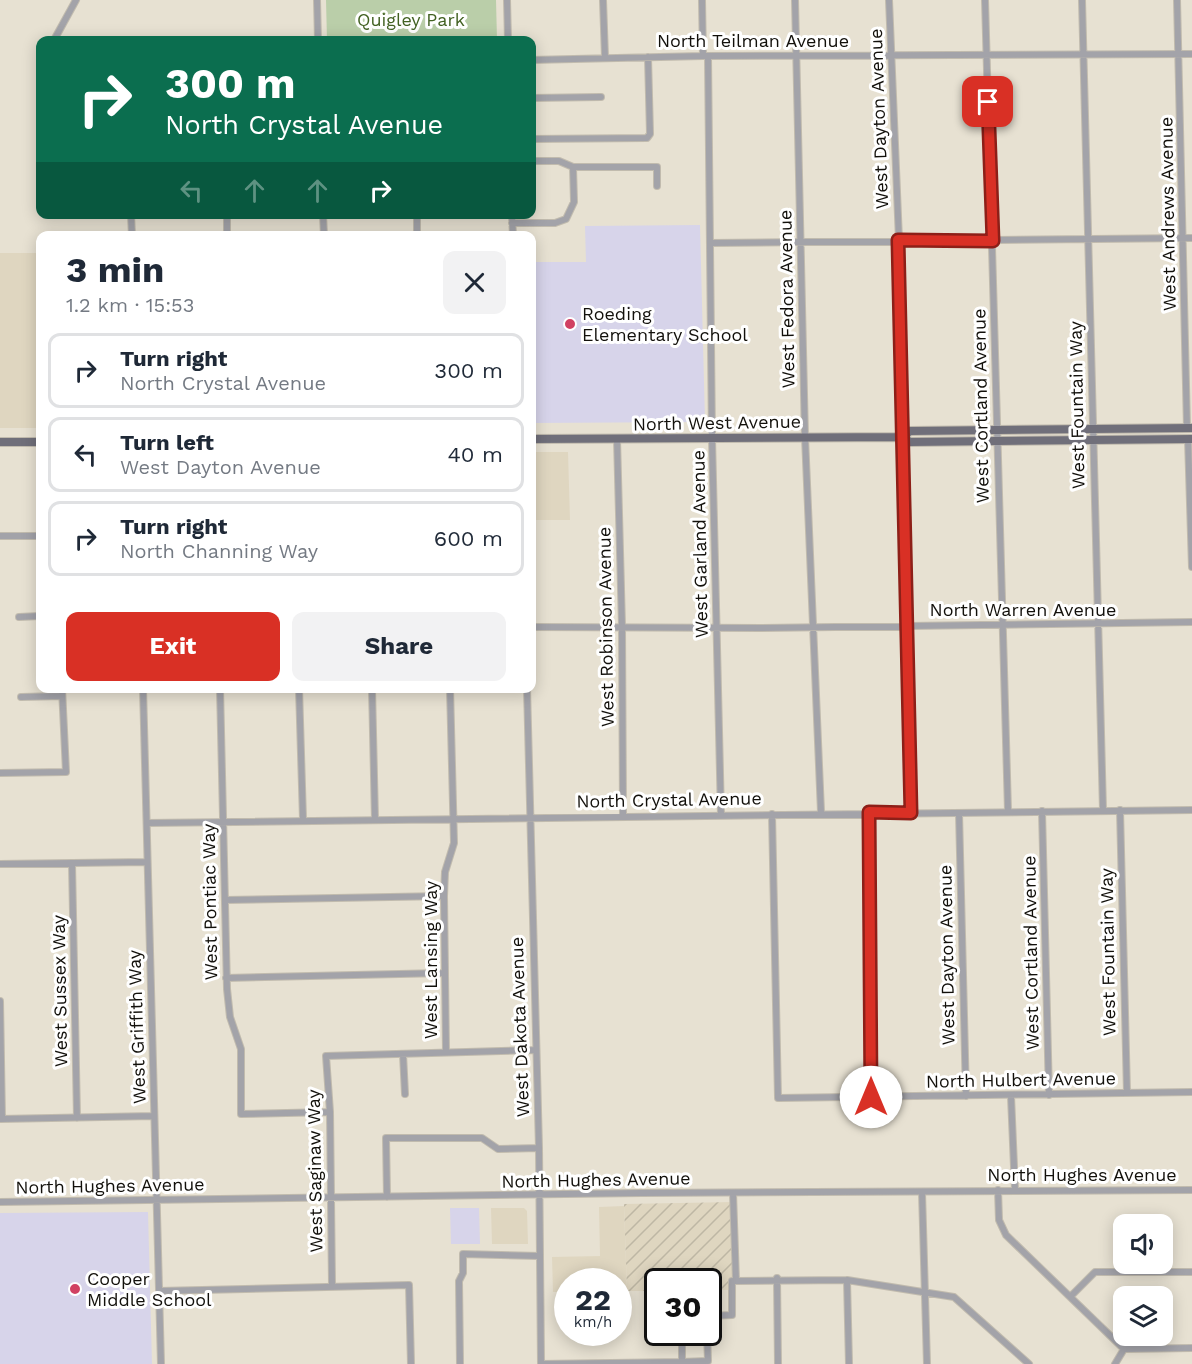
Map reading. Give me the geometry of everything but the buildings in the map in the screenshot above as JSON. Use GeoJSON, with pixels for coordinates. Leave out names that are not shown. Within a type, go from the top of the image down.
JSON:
{"type":"FeatureCollection","features":[{"type":"Feature","properties":{"kind":"main road","name":"North West Avenue"},"geometry":{"type":"LineString","coordinates":[[903,437],[910,431],[1190,428]]}},
{"type":"Feature","properties":{"kind":"main road","name":"North West Avenue"},"geometry":{"type":"LineString","coordinates":[[536,439],[903,437],[910,442],[1190,439]]}},
{"type":"Feature","properties":{"kind":"main road"},"geometry":{"type":"LineString","coordinates":[[0,442],[36,442]]}},
{"type":"Feature","properties":{"kind":"street"},"geometry":{"type":"LineString","coordinates":[[56,36],[76,0]]}},
{"type":"Feature","properties":{"kind":"street"},"geometry":{"type":"LineString","coordinates":[[317,0],[318,36]]}},
{"type":"Feature","properties":{"kind":"street"},"geometry":{"type":"LineString","coordinates":[[507,0],[508,36]]}},
{"type":"Feature","properties":{"kind":"street"},"geometry":{"type":"LineString","coordinates":[[603,0],[605,57]]}},
{"type":"Feature","properties":{"kind":"street","name":"West Garland Avenue"},"geometry":{"type":"LineString","coordinates":[[702,0],[709,138],[712,438],[721,815]]}},
{"type":"Feature","properties":{"kind":"street","name":"West Fedora Avenue"},"geometry":{"type":"LineString","coordinates":[[795,0],[805,437],[821,812]]}},
{"type":"Feature","properties":{"kind":"street","name":"West Dayton Avenue"},"geometry":{"type":"LineString","coordinates":[[889,0],[898,240],[911,813]]}},
{"type":"Feature","properties":{"kind":"street","name":"West Cortland Avenue"},"geometry":{"type":"LineString","coordinates":[[986,0],[1001,626],[1008,811]]}},
{"type":"Feature","properties":{"kind":"street","name":"West Fountain Way"},"geometry":{"type":"LineString","coordinates":[[1082,0],[1103,810]]}},
{"type":"Feature","properties":{"kind":"street","name":"West Andrews Avenue"},"geometry":{"type":"LineString","coordinates":[[1178,0],[1188,238],[1190,428]]}},
{"type":"Feature","properties":{"kind":"street","name":"North Teilman Avenue"},"geometry":{"type":"LineString","coordinates":[[536,60],[706,56],[1192,54]]}},
{"type":"Feature","properties":{"kind":"street"},"geometry":{"type":"LineString","coordinates":[[536,138],[647,138],[650,134],[648,57]]}},
{"type":"Feature","properties":{"kind":"street"},"geometry":{"type":"LineString","coordinates":[[536,99],[601,97]]}},
{"type":"Feature","properties":{"kind":"street"},"geometry":{"type":"LineString","coordinates":[[536,161],[559,161],[573,167],[657,167],[657,186]]}},
{"type":"Feature","properties":{"kind":"street"},"geometry":{"type":"LineString","coordinates":[[512,223],[555,223],[566,219],[574,202],[573,167]]}},
{"type":"Feature","properties":{"kind":"street"},"geometry":{"type":"LineString","coordinates":[[512,219],[513,231]]}},
{"type":"Feature","properties":{"kind":"street"},"geometry":{"type":"LineString","coordinates":[[710,243],[1188,238]]}},
{"type":"Feature","properties":{"kind":"street","name":"West Robinson Avenue"},"geometry":{"type":"LineString","coordinates":[[617,439],[622,626],[623,816]]}},
{"type":"Feature","properties":{"kind":"street"},"geometry":{"type":"LineString","coordinates":[[1190,439],[1192,567]]}},
{"type":"Feature","properties":{"kind":"street"},"geometry":{"type":"LineString","coordinates":[[1,536],[36,536]]}},
{"type":"Feature","properties":{"kind":"street"},"geometry":{"type":"LineString","coordinates":[[19,617],[36,616]]}},
{"type":"Feature","properties":{"kind":"street","name":"North Warren Avenue"},"geometry":{"type":"LineString","coordinates":[[536,627],[1097,626],[1192,622]]}},
{"type":"Feature","properties":{"kind":"street","name":"West Griffith Way"},"geometry":{"type":"LineString","coordinates":[[143,693],[161,1364]]}},
{"type":"Feature","properties":{"kind":"street","name":"West Pontiac Way"},"geometry":{"type":"LineString","coordinates":[[220,693],[226,978],[229,1009],[241,1049],[241,1113],[330,1112]]}},
{"type":"Feature","properties":{"kind":"street"},"geometry":{"type":"LineString","coordinates":[[299,693],[303,819]]}},
{"type":"Feature","properties":{"kind":"street"},"geometry":{"type":"LineString","coordinates":[[372,693],[375,820]]}},
{"type":"Feature","properties":{"kind":"street","name":"West Lansing Way"},"geometry":{"type":"LineString","coordinates":[[446,1052],[444,896],[445,872],[454,843],[455,818],[450,693]]}},
{"type":"Feature","properties":{"kind":"street","name":"West Dakota Avenue"},"geometry":{"type":"LineString","coordinates":[[527,693],[539,1148],[541,1364]]}},
{"type":"Feature","properties":{"kind":"street"},"geometry":{"type":"LineString","coordinates":[[0,773],[66,772],[62,696],[21,697]]}},
{"type":"Feature","properties":{"kind":"street","name":"West Fountain Way"},"geometry":{"type":"LineString","coordinates":[[1120,810],[1127,1093]]}},
{"type":"Feature","properties":{"kind":"street","name":"North Crystal Avenue"},"geometry":{"type":"LineString","coordinates":[[147,823],[821,812],[1192,810]]}},
{"type":"Feature","properties":{"kind":"street","name":"West Cortland Avenue"},"geometry":{"type":"LineString","coordinates":[[1042,811],[1049,1095]]}},
{"type":"Feature","properties":{"kind":"street"},"geometry":{"type":"LineString","coordinates":[[869,812],[871,1097]]}},
{"type":"Feature","properties":{"kind":"street","name":"West Dayton Avenue"},"geometry":{"type":"LineString","coordinates":[[959,813],[966,1096]]}},
{"type":"Feature","properties":{"kind":"street","name":"North Hulbert Avenue"},"geometry":{"type":"LineString","coordinates":[[772,814],[778,1098],[1192,1092]]}},
{"type":"Feature","properties":{"kind":"street"},"geometry":{"type":"LineString","coordinates":[[0,864],[147,862]]}},
{"type":"Feature","properties":{"kind":"street","name":"West Sussex Way"},"geometry":{"type":"LineString","coordinates":[[72,863],[77,1118]]}},
{"type":"Feature","properties":{"kind":"street"},"geometry":{"type":"LineString","coordinates":[[225,900],[444,896]]}},
{"type":"Feature","properties":{"kind":"street"},"geometry":{"type":"LineString","coordinates":[[226,978],[444,973]]}},
{"type":"Feature","properties":{"kind":"street"},"geometry":{"type":"LineString","coordinates":[[0,1002],[1,1119],[154,1116]]}},
{"type":"Feature","properties":{"kind":"street"},"geometry":{"type":"LineString","coordinates":[[405,1095],[403,1054],[535,1050]]}},
{"type":"Feature","properties":{"kind":"street","name":"West Saginaw Way"},"geometry":{"type":"LineString","coordinates":[[332,1285],[330,1112],[326,1056],[403,1054]]}},
{"type":"Feature","properties":{"kind":"street"},"geometry":{"type":"LineString","coordinates":[[1011,1096],[1015,1191]]}},
{"type":"Feature","properties":{"kind":"street"},"geometry":{"type":"LineString","coordinates":[[387,1197],[386,1138],[482,1137],[498,1149],[539,1148]]}},
{"type":"Feature","properties":{"kind":"street"},"geometry":{"type":"LineString","coordinates":[[998,1190],[999,1220],[1006,1235],[1124,1349],[1192,1348]]}},
{"type":"Feature","properties":{"kind":"street","name":"North Hughes Avenue"},"geometry":{"type":"LineString","coordinates":[[0,1203],[998,1190],[1192,1190]]}},
{"type":"Feature","properties":{"kind":"street"},"geometry":{"type":"LineString","coordinates":[[922,1192],[927,1364]]}},
{"type":"Feature","properties":{"kind":"street"},"geometry":{"type":"LineString","coordinates":[[722,1315],[732,1315],[733,1193]]}},
{"type":"Feature","properties":{"kind":"street"},"geometry":{"type":"LineString","coordinates":[[460,1364],[459,1281],[463,1274],[463,1254],[540,1256]]}},
{"type":"Feature","properties":{"kind":"street"},"geometry":{"type":"LineString","coordinates":[[1071,1296],[1095,1272],[1192,1272]]}},
{"type":"Feature","properties":{"kind":"street"},"geometry":{"type":"LineString","coordinates":[[734,1281],[777,1278],[847,1280],[954,1297],[1029,1364]]}},
{"type":"Feature","properties":{"kind":"street"},"geometry":{"type":"LineString","coordinates":[[777,1278],[778,1364]]}},
{"type":"Feature","properties":{"kind":"street"},"geometry":{"type":"LineString","coordinates":[[847,1280],[849,1364]]}},
{"type":"Feature","properties":{"kind":"street"},"geometry":{"type":"LineString","coordinates":[[159,1291],[332,1285],[409,1285],[411,1364]]}},
{"type":"Feature","properties":{"kind":"street"},"geometry":{"type":"LineString","coordinates":[[682,1346],[682,1362]]}},
{"type":"Feature","properties":{"kind":"street"},"geometry":{"type":"LineString","coordinates":[[541,1364],[708,1361],[707,1346]]}},
{"type":"Feature","properties":{"kind":"street"},"geometry":{"type":"LineString","coordinates":[[1115,1364],[1124,1349]]}},
{"type":"Feature","properties":{"kind":"street"},"geometry":{"type":"LineString","coordinates":[[1016,1364],[1022,1358]]}},
{"type":"Feature","properties":{"kind":"shaded area"},"geometry":{"type":"Polygon","coordinates":[[[700,225],[705,422],[536,423],[536,262],[586,262],[585,226],[700,225]]]}},
{"type":"Feature","properties":{"kind":"shaded area"},"geometry":{"type":"Polygon","coordinates":[[[0,253],[36,253],[36,428],[0,428],[0,253]]]}},
{"type":"Feature","properties":{"kind":"shaded area"},"geometry":{"type":"Polygon","coordinates":[[[536,452],[568,452],[570,520],[536,520],[536,452]]]}},
{"type":"Feature","properties":{"kind":"shaded area"},"geometry":{"type":"Polygon","coordinates":[[[734,1202],[736,1290],[722,1290],[722,1268],[644,1268],[644,1291],[632,1291],[632,1268],[626,1268],[624,1204],[734,1202]]]}},
{"type":"Feature","properties":{"kind":"shaded area"},"geometry":{"type":"Polygon","coordinates":[[[624,1206],[626,1268],[554,1268],[553,1292],[552,1257],[600,1256],[599,1207],[624,1206]]]}},
{"type":"Feature","properties":{"kind":"shaded area"},"geometry":{"type":"Polygon","coordinates":[[[450,1208],[479,1208],[480,1244],[451,1244],[450,1208]]]}},
{"type":"Feature","properties":{"kind":"shaded area"},"geometry":{"type":"Polygon","coordinates":[[[491,1208],[524,1208],[527,1211],[528,1244],[492,1244],[491,1208]]]}},
{"type":"Feature","properties":{"kind":"shaded area","name":"Cooper Middle School"},"geometry":{"type":"Polygon","coordinates":[[[148,1212],[152,1364],[0,1364],[0,1213],[148,1212]]]}},
{"type":"Feature","properties":{"kind":"green space","name":"Quigley Park"},"geometry":{"type":"Polygon","coordinates":[[[326,0],[496,0],[497,36],[327,36],[326,0]]]}},
{"type":"Feature","properties":{"kind":"place","name":"Roeding Elementary School"},"geometry":{"type":"Point","coordinates":[570,324]}},
{"type":"Feature","properties":{"kind":"place","name":"Cooper Middle School"},"geometry":{"type":"Point","coordinates":[75,1289]}},
{"type":"Feature","properties":{"kind":"route"},"geometry":{"type":"LineString","coordinates":[[871,1097],[869,812],[911,813],[898,240],[993,241],[988,102]]}}]}
